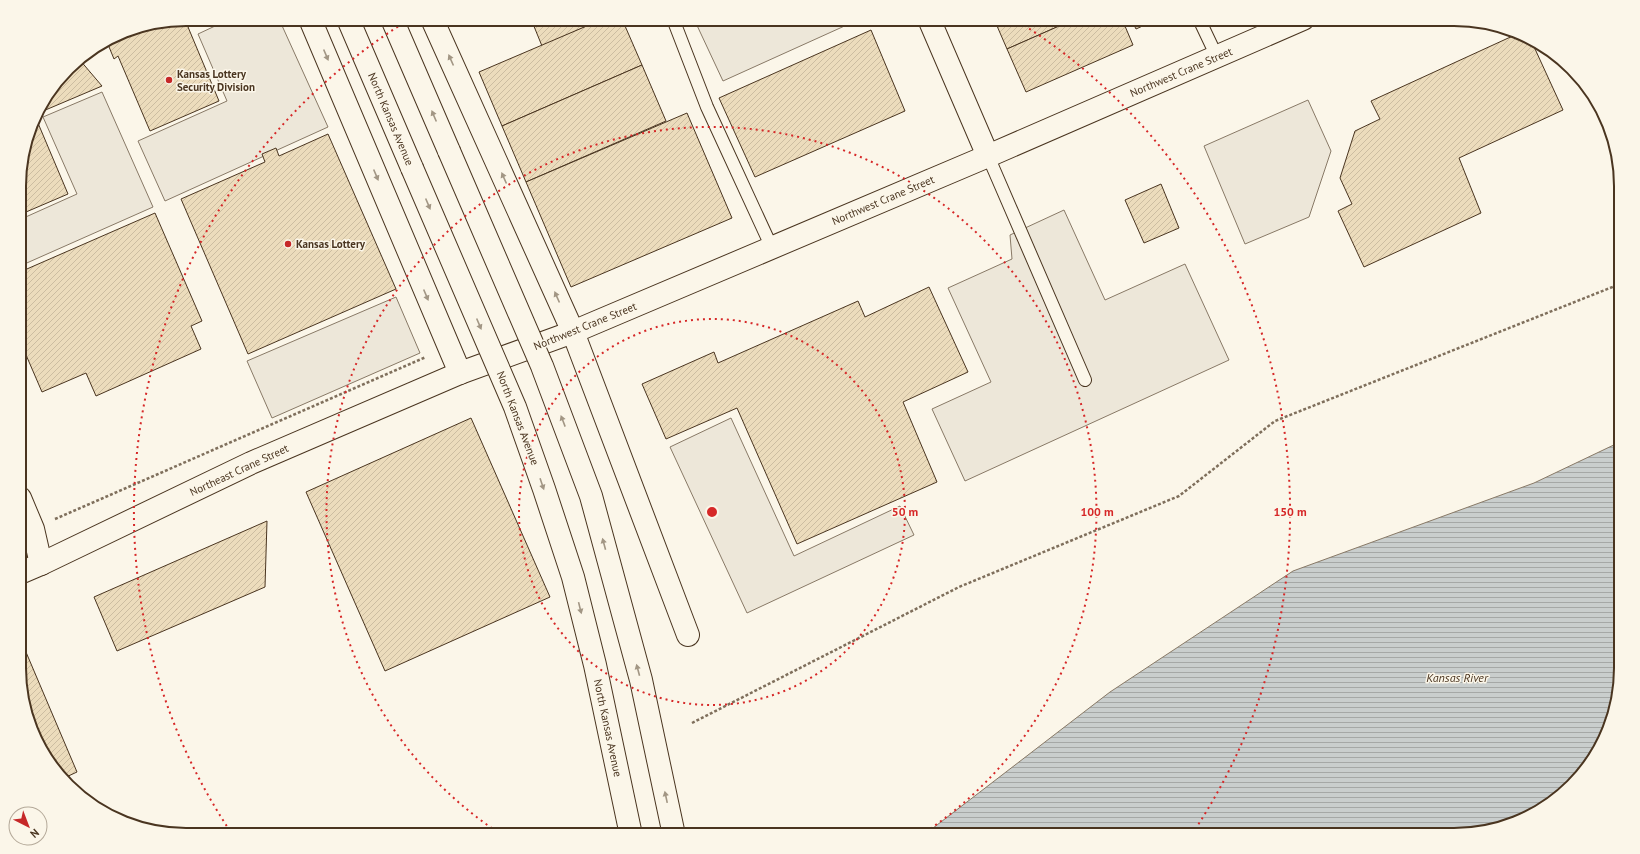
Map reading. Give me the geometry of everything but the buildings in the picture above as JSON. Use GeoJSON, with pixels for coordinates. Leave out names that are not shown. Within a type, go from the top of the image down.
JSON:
{"type":"FeatureCollection","features":[{"type":"Feature","properties":{"kind":"street"},"geometry":{"type":"LineString","coordinates":[[313,26],[460,373]]}},
{"type":"Feature","properties":{"kind":"street","name":"North Kansas Avenue"},"geometry":{"type":"LineString","coordinates":[[351,26],[515,407],[544,489],[576,592],[595,665],[630,828]]}},
{"type":"Feature","properties":{"kind":"street"},"geometry":{"type":"LineString","coordinates":[[395,26],[542,366],[591,496],[641,680],[673,828]]}},
{"type":"Feature","properties":{"kind":"street"},"geometry":{"type":"LineString","coordinates":[[435,26],[573,332],[688,635]]}},
{"type":"Feature","properties":{"kind":"street"},"geometry":{"type":"LineString","coordinates":[[931,26],[988,156]]}},
{"type":"Feature","properties":{"kind":"street","name":"Northwest Crane Street"},"geometry":{"type":"LineString","coordinates":[[460,373],[573,332],[988,156],[1287,26]]}},
{"type":"Feature","properties":{"kind":"street","name":"Northeast Crane Street"},"geometry":{"type":"LineString","coordinates":[[26,570],[251,463],[460,373]]}},
{"type":"Feature","properties":{"kind":"street"},"geometry":{"type":"LineString","coordinates":[[26,512],[33,529],[41,564]]}},
{"type":"Feature","properties":{"kind":"lane"},"geometry":{"type":"LineString","coordinates":[[676,26],[707,107],[772,248]]}},
{"type":"Feature","properties":{"kind":"lane"},"geometry":{"type":"LineString","coordinates":[[1202,26],[1216,57]]}},
{"type":"Feature","properties":{"kind":"lane"},"geometry":{"type":"LineString","coordinates":[[988,156],[1085,380]]}},
{"type":"Feature","properties":{"kind":"path"},"geometry":{"type":"LineString","coordinates":[[692,723],[959,587],[1179,496],[1275,421],[1614,286]]}},
{"type":"Feature","properties":{"kind":"path"},"geometry":{"type":"LineString","coordinates":[[33,529],[427,357]]}},
{"type":"Feature","properties":{"kind":"shaded area"},"geometry":{"type":"Polygon","coordinates":[[[215,26],[282,26],[328,127],[165,201],[138,141],[227,101],[198,34],[215,26]]]}},
{"type":"Feature","properties":{"kind":"shaded area"},"geometry":{"type":"Polygon","coordinates":[[[697,26],[845,26],[723,81],[697,26]]]}},
{"type":"Feature","properties":{"kind":"shaded area"},"geometry":{"type":"Polygon","coordinates":[[[102,92],[153,207],[26,263],[26,217],[77,194],[43,117],[102,92]]]}},
{"type":"Feature","properties":{"kind":"shaded area"},"geometry":{"type":"Polygon","coordinates":[[[1308,100],[1331,151],[1309,217],[1245,244],[1204,146],[1308,100]]]}},
{"type":"Feature","properties":{"kind":"shaded area"},"geometry":{"type":"Polygon","coordinates":[[[1064,210],[1105,300],[1185,264],[1229,360],[965,481],[932,409],[991,382],[948,288],[1012,259],[1010,235],[1064,210]]]}},
{"type":"Feature","properties":{"kind":"shaded area"},"geometry":{"type":"Polygon","coordinates":[[[396,297],[420,353],[272,418],[247,361],[396,297]]]}},
{"type":"Feature","properties":{"kind":"shaded area"},"geometry":{"type":"Polygon","coordinates":[[[731,418],[794,556],[900,506],[914,535],[747,613],[670,447],[731,418]]]}},
{"type":"Feature","properties":{"kind":"water","name":"Kansas River"},"geometry":{"type":"Polygon","coordinates":[[[1614,445],[1614,678],[1609,709],[1593,748],[1581,765],[1567,781],[1534,807],[1495,823],[1464,828],[933,828],[1110,692],[1293,571],[1534,483],[1614,445]]]}},
{"type":"Feature","properties":{"kind":"place","name":"Kansas Lottery Security Division"},"geometry":{"type":"Point","coordinates":[169,80]}},
{"type":"Feature","properties":{"kind":"place","name":"Kansas Lottery"},"geometry":{"type":"Point","coordinates":[288,244]}}]}
